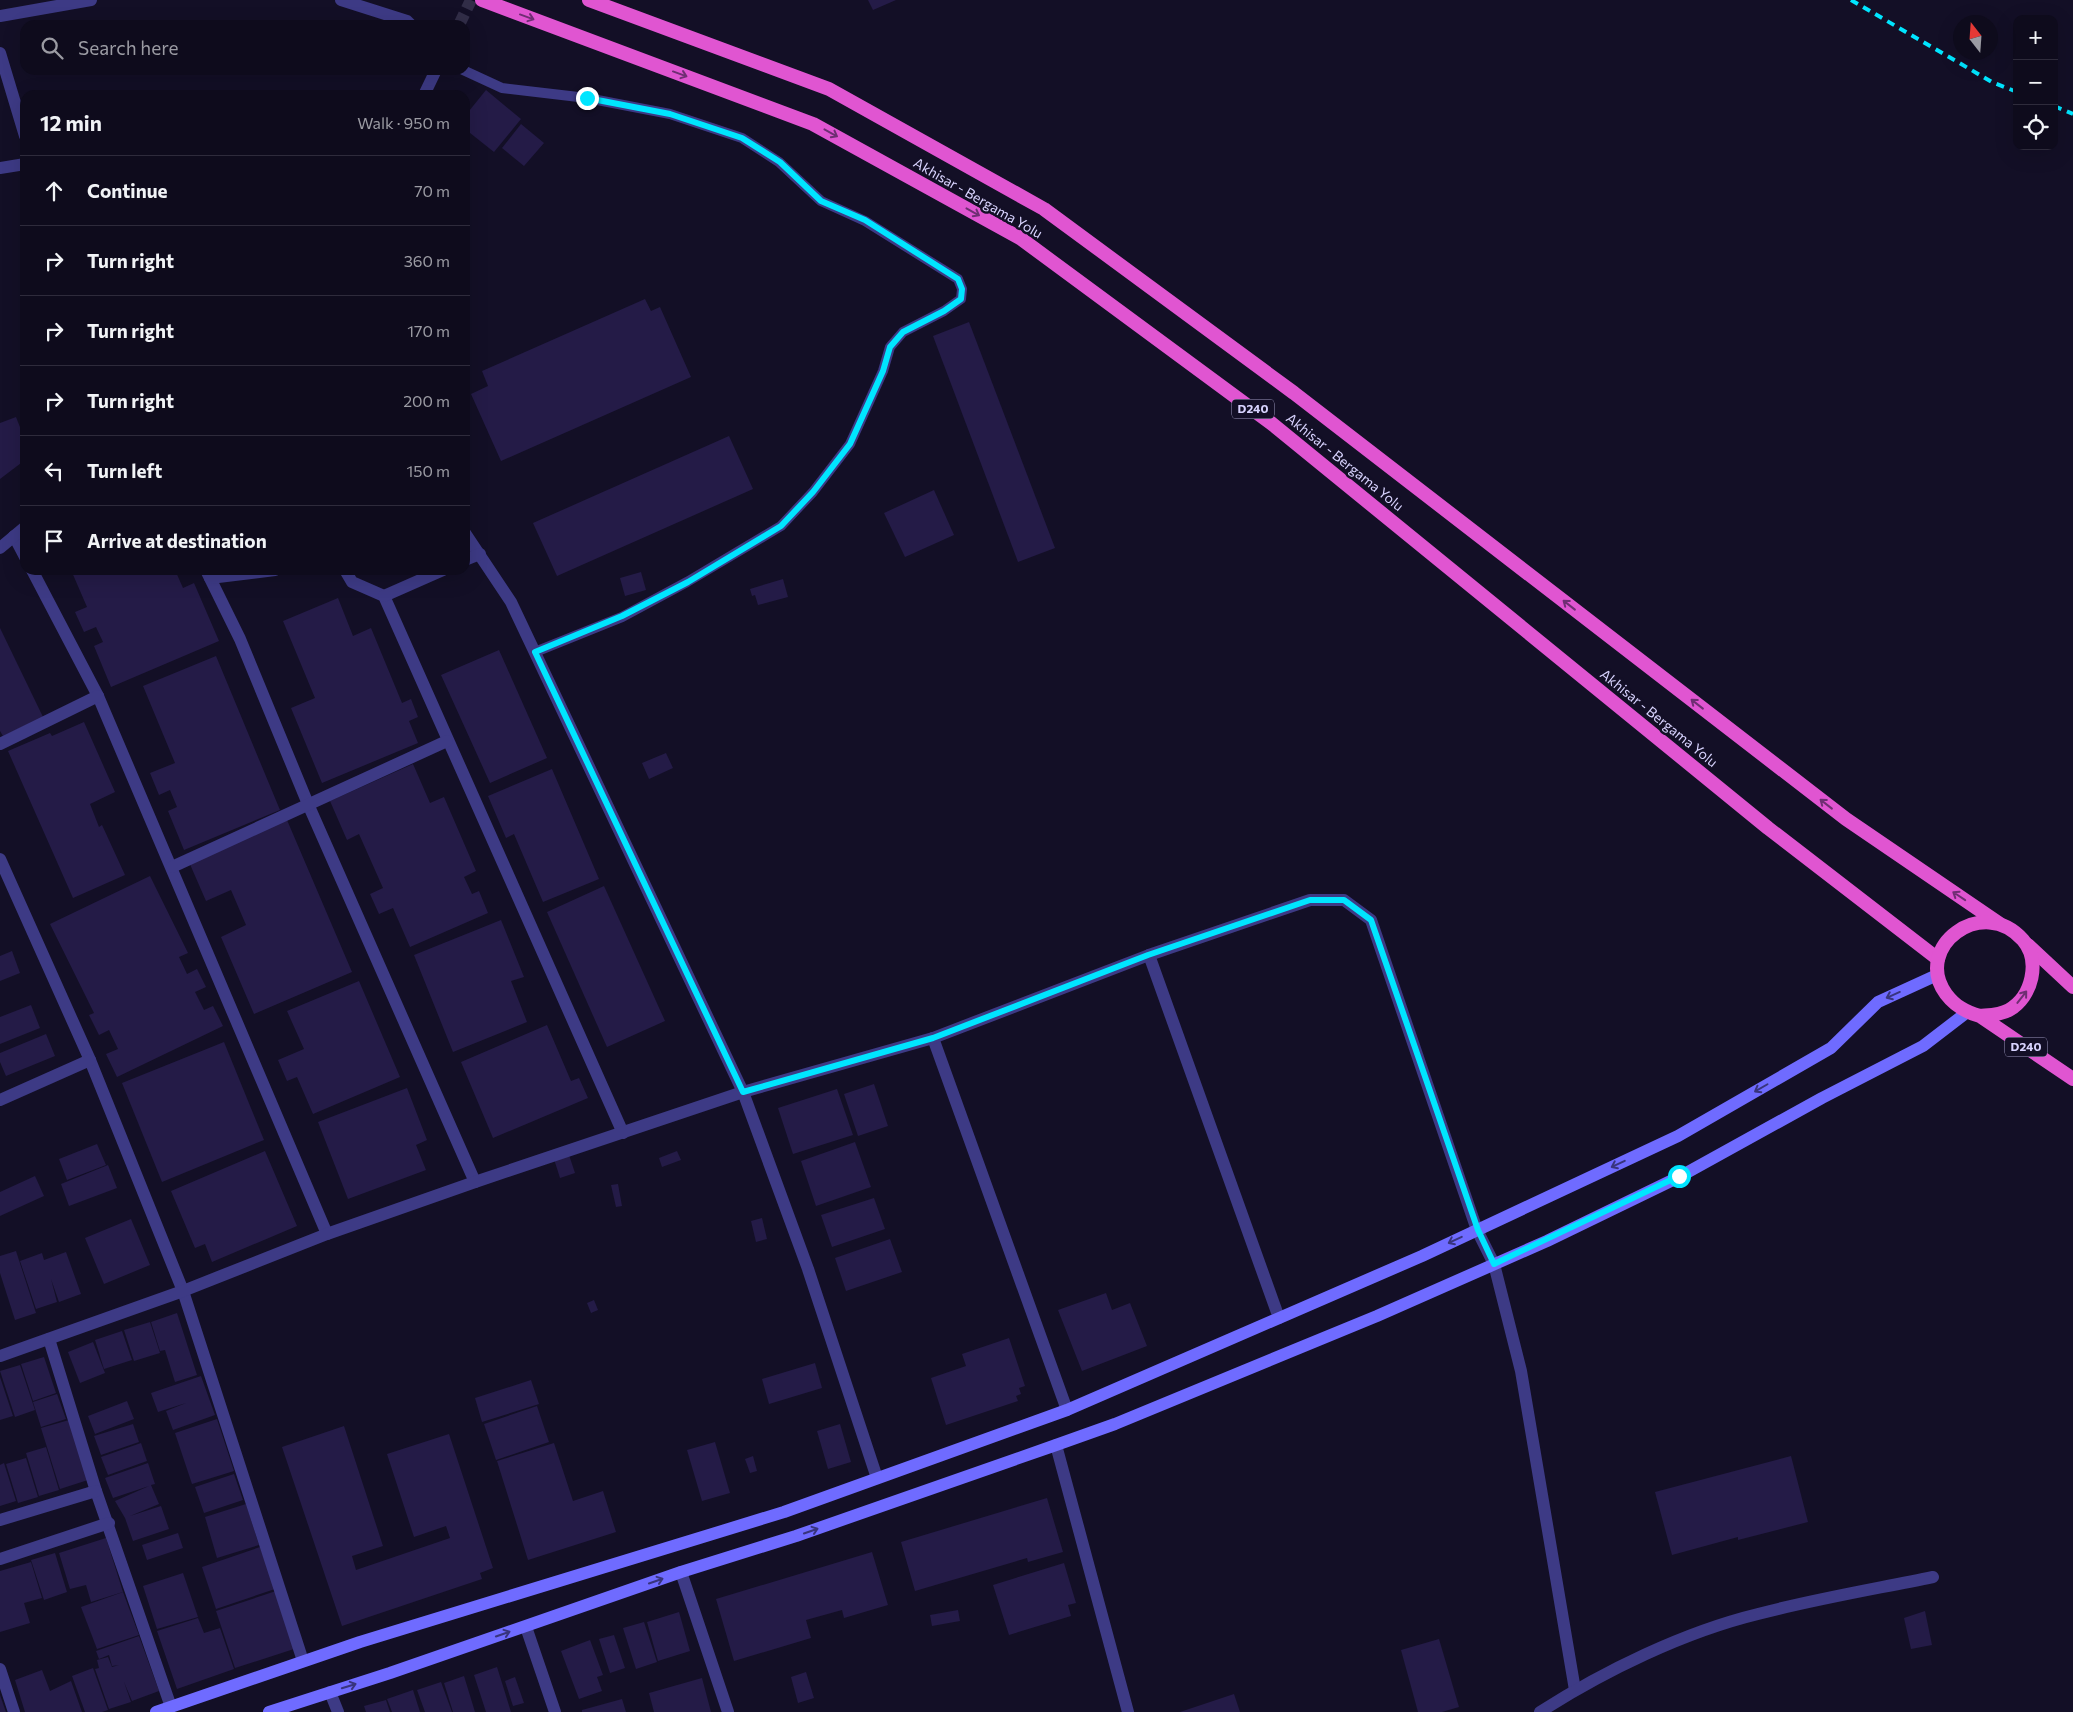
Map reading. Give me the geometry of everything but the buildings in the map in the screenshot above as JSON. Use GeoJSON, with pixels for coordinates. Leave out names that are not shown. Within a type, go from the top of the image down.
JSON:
{"type":"FeatureCollection","features":[{"type":"Feature","properties":{"kind":"highway","name":"Akhisar - Bergama Yolu"},"geometry":{"type":"LineString","coordinates":[[482,0],[813,124],[1020,238],[1271,422],[1768,828],[1938,959]]}},
{"type":"Feature","properties":{"kind":"highway","name":"Akhisar - Bergama Yolu"},"geometry":{"type":"LineString","coordinates":[[589,0],[829,89],[1044,209],[1294,393],[1846,819],[2000,924],[2014,931],[2073,987]]}},
{"type":"Feature","properties":{"kind":"highway"},"geometry":{"type":"LineString","coordinates":[[2000,924],[1984,922],[1962,928],[1945,944],[1938,959],[1937,975],[1943,990],[1952,1002],[1973,1014],[1995,1015],[2010,1010],[2026,993],[2033,971],[2031,956],[2025,942]]}},
{"type":"Feature","properties":{"kind":"highway","name":"D240"},"geometry":{"type":"LineString","coordinates":[[1973,1014],[2073,1079]]}},
{"type":"Feature","properties":{"kind":"main road"},"geometry":{"type":"LineString","coordinates":[[156,1712],[378,1636],[784,1512],[1067,1410],[1478,1230],[1678,1136],[1831,1048],[1878,1002],[1937,975]]}},
{"type":"Feature","properties":{"kind":"main road"},"geometry":{"type":"LineString","coordinates":[[270,1712],[681,1572],[796,1536],[1115,1424],[1377,1316],[1494,1264],[1679,1176],[1822,1098],[1923,1046],[1973,1014]]}},
{"type":"Feature","properties":{"kind":"street"},"geometry":{"type":"LineString","coordinates":[[0,16],[91,0]]}},
{"type":"Feature","properties":{"kind":"street"},"geometry":{"type":"LineString","coordinates":[[341,0],[407,20]]}},
{"type":"Feature","properties":{"kind":"street"},"geometry":{"type":"LineString","coordinates":[[0,53],[20,119]]}},
{"type":"Feature","properties":{"kind":"street"},"geometry":{"type":"LineString","coordinates":[[426,90],[434,75]]}},
{"type":"Feature","properties":{"kind":"street"},"geometry":{"type":"LineString","coordinates":[[0,168],[20,165]]}},
{"type":"Feature","properties":{"kind":"street"},"geometry":{"type":"LineString","coordinates":[[0,548],[20,531]]}},
{"type":"Feature","properties":{"kind":"street"},"geometry":{"type":"LineString","coordinates":[[14,536],[20,547]]}},
{"type":"Feature","properties":{"kind":"street"},"geometry":{"type":"LineString","coordinates":[[470,540],[511,602],[743,1092],[808,1269],[877,1478]]}},
{"type":"Feature","properties":{"kind":"street"},"geometry":{"type":"LineString","coordinates":[[470,558],[480,554]]}},
{"type":"Feature","properties":{"kind":"street"},"geometry":{"type":"LineString","coordinates":[[35,575],[98,696],[172,866],[327,1234]]}},
{"type":"Feature","properties":{"kind":"street"},"geometry":{"type":"LineString","coordinates":[[208,575],[240,640],[308,804],[475,1182]]}},
{"type":"Feature","properties":{"kind":"street"},"geometry":{"type":"LineString","coordinates":[[347,575],[352,582],[384,596],[623,1133]]}},
{"type":"Feature","properties":{"kind":"street"},"geometry":{"type":"LineString","coordinates":[[384,596],[432,575]]}},
{"type":"Feature","properties":{"kind":"street"},"geometry":{"type":"LineString","coordinates":[[0,744],[98,696]]}},
{"type":"Feature","properties":{"kind":"street"},"geometry":{"type":"LineString","coordinates":[[172,866],[447,741]]}},
{"type":"Feature","properties":{"kind":"street"},"geometry":{"type":"LineString","coordinates":[[0,859],[90,1060],[183,1291],[304,1661]]}},
{"type":"Feature","properties":{"kind":"street"},"geometry":{"type":"LineString","coordinates":[[0,1356],[183,1291],[327,1234],[475,1182],[743,1092],[933,1038],[1148,955],[1310,900],[1344,900],[1371,920],[1478,1230],[1494,1264],[1521,1371],[1575,1690]]}},
{"type":"Feature","properties":{"kind":"street"},"geometry":{"type":"LineString","coordinates":[[1148,955],[1279,1318]]}},
{"type":"Feature","properties":{"kind":"street"},"geometry":{"type":"LineString","coordinates":[[933,1038],[1067,1410]]}},
{"type":"Feature","properties":{"kind":"street"},"geometry":{"type":"LineString","coordinates":[[0,1100],[90,1060]]}},
{"type":"Feature","properties":{"kind":"street"},"geometry":{"type":"LineString","coordinates":[[49,1339],[96,1491],[109,1523],[171,1707]]}},
{"type":"Feature","properties":{"kind":"street"},"geometry":{"type":"LineString","coordinates":[[1056,1445],[1128,1712]]}},
{"type":"Feature","properties":{"kind":"street"},"geometry":{"type":"LineString","coordinates":[[0,1520],[96,1491]]}},
{"type":"Feature","properties":{"kind":"street"},"geometry":{"type":"LineString","coordinates":[[0,1559],[109,1523]]}},
{"type":"Feature","properties":{"kind":"street"},"geometry":{"type":"LineString","coordinates":[[681,1572],[728,1712]]}},
{"type":"Feature","properties":{"kind":"street"},"geometry":{"type":"LineString","coordinates":[[1540,1712],[1575,1690],[1666,1645],[1757,1614],[1933,1577]]}},
{"type":"Feature","properties":{"kind":"street"},"geometry":{"type":"LineString","coordinates":[[526,1626],[555,1712]]}},
{"type":"Feature","properties":{"kind":"street"},"geometry":{"type":"LineString","coordinates":[[0,1669],[14,1712]]}},
{"type":"Feature","properties":{"kind":"street"},"geometry":{"type":"LineString","coordinates":[[330,1692],[338,1712]]}},
{"type":"Feature","properties":{"kind":"lane"},"geometry":{"type":"LineString","coordinates":[[470,74],[502,88],[587,98],[670,114],[742,138],[780,162],[821,201],[865,220],[958,279],[962,289],[961,299],[944,311],[903,332],[890,347],[883,371],[850,444],[813,492],[781,526],[688,582],[622,616],[535,652]]}},
{"type":"Feature","properties":{"kind":"tunnel"},"geometry":{"type":"LineString","coordinates":[[461,20],[471,0]]}},
{"type":"Feature","properties":{"kind":"railway"},"geometry":{"type":"LineString","coordinates":[[1851,0],[1992,82],[2013,90]]}},
{"type":"Feature","properties":{"kind":"railway"},"geometry":{"type":"LineString","coordinates":[[2058,108],[2073,114]]}},
{"type":"Feature","properties":{"kind":"route"},"geometry":{"type":"LineString","coordinates":[[587,98],[670,114],[742,138],[780,162],[821,201],[865,220],[958,279],[962,289],[961,299],[944,311],[903,332],[890,347],[883,371],[850,444],[813,492],[781,526],[688,582],[622,616],[535,652],[743,1092],[933,1038],[1148,955],[1310,900],[1344,900],[1371,920],[1478,1230],[1494,1264],[1547,1241],[1679,1176]]}}]}
